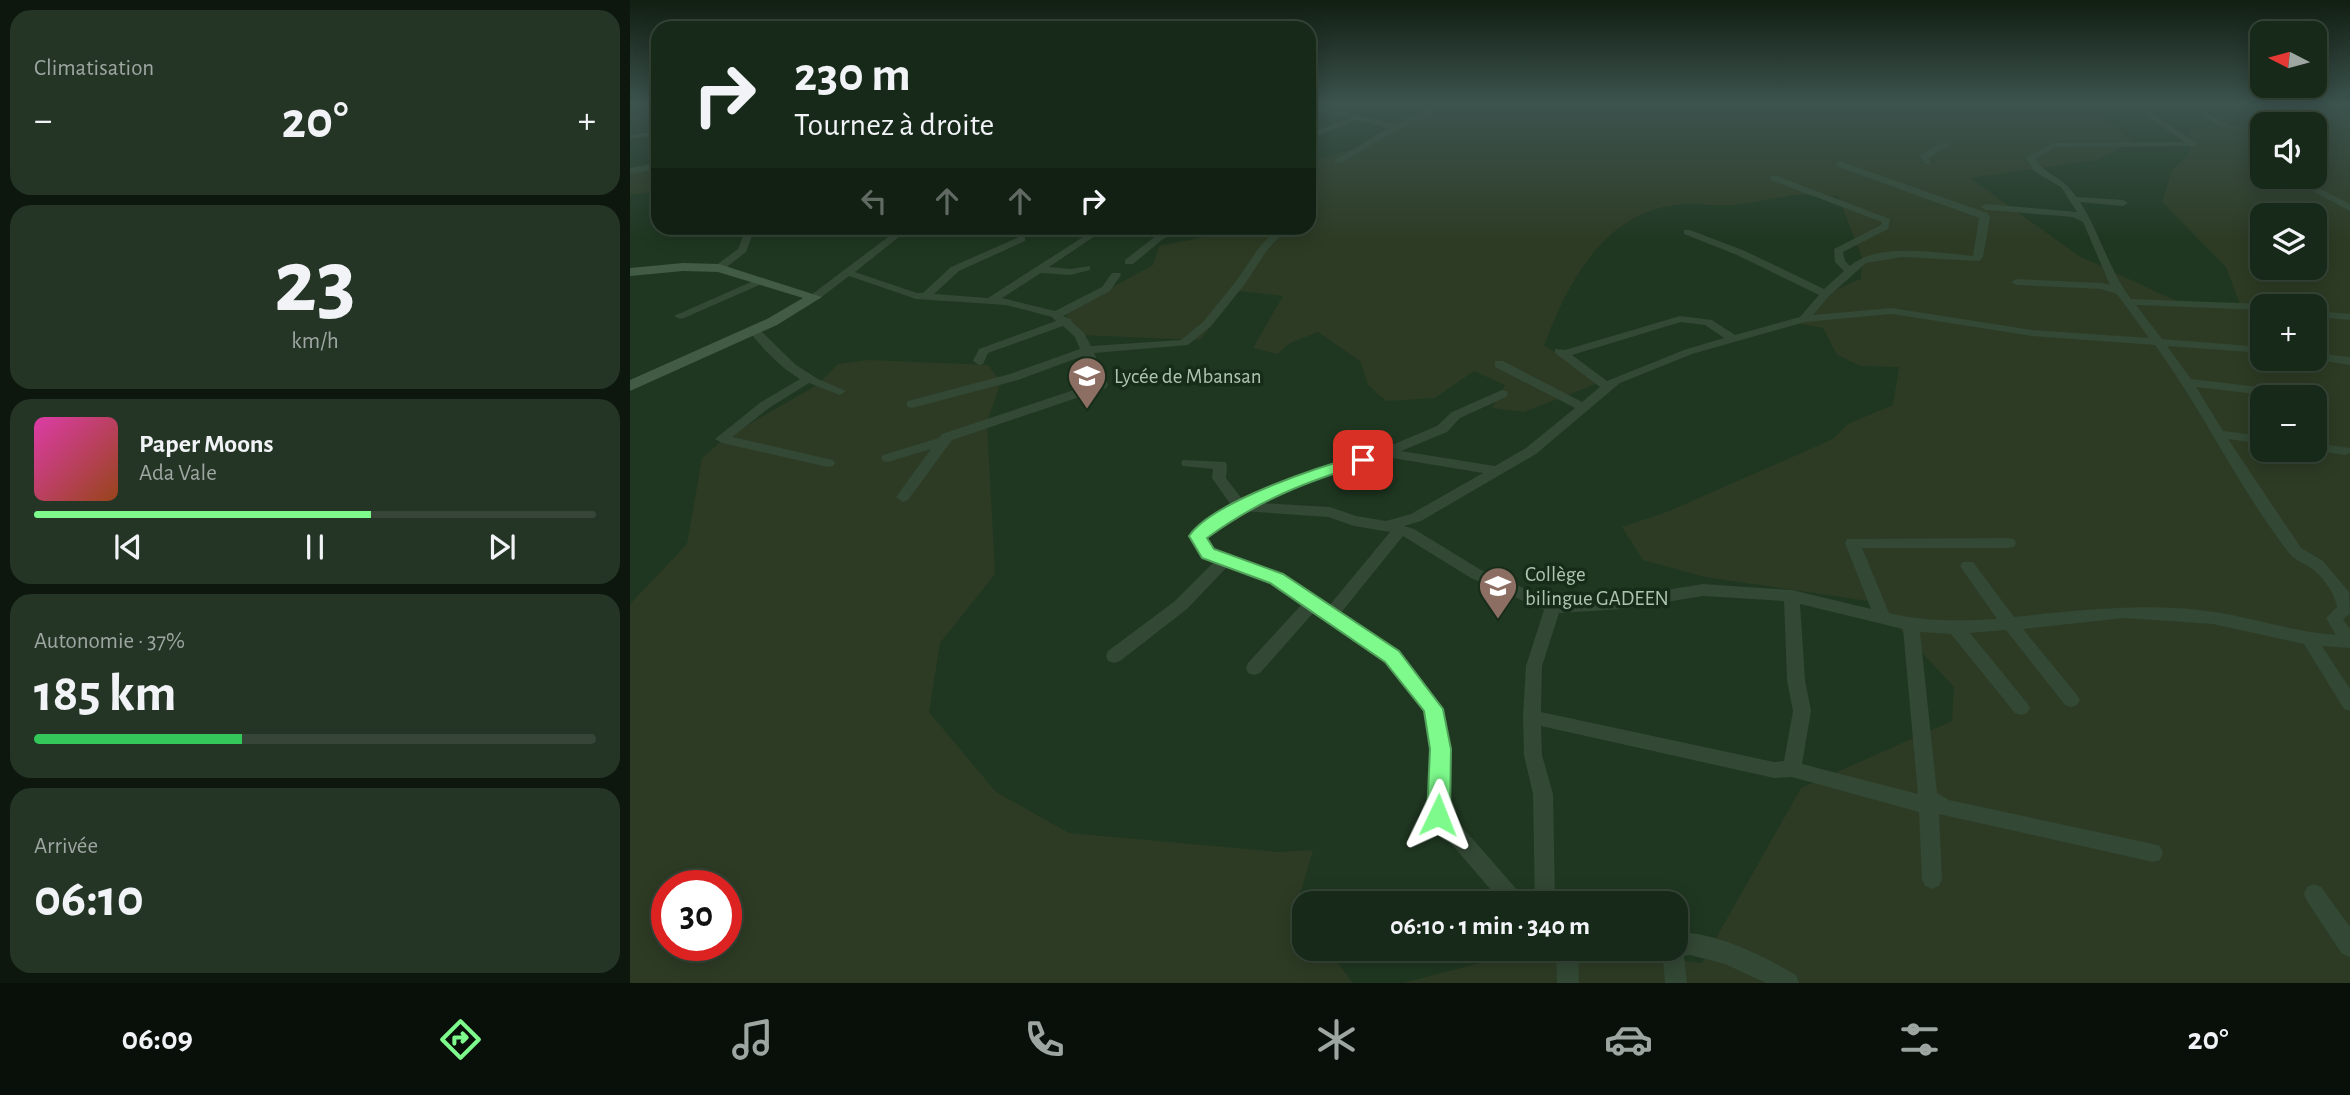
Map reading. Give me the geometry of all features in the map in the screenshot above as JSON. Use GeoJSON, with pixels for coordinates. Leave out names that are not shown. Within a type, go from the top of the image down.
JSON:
{"type":"FeatureCollection","features":[{"type":"Feature","properties":{"kind":"street"},"geometry":{"type":"LineString","coordinates":[[1338,161],[1359,149]]}},
{"type":"Feature","properties":{"kind":"street"},"geometry":{"type":"LineString","coordinates":[[1928,162],[1924,157],[1938,149]]}},
{"type":"Feature","properties":{"kind":"street"},"geometry":{"type":"LineString","coordinates":[[1188,463],[1220,465],[1219,478],[1240,506],[1330,512],[1354,521],[1393,528],[1476,574],[1552,607],[1623,603],[1703,590],[1792,596],[1911,625],[1956,628],[2124,612],[2213,618],[2309,639],[2350,642],[2334,618],[2345,609],[2343,596],[2318,565],[2295,552],[2218,434],[2188,382],[2115,283],[2073,198],[2064,185],[2037,169],[2030,158],[2046,149]]}},
{"type":"Feature","properties":{"kind":"street"},"geometry":{"type":"LineString","coordinates":[[1839,164],[1985,213],[2075,214],[2086,220]]}},
{"type":"Feature","properties":{"kind":"street"},"geometry":{"type":"LineString","coordinates":[[630,171],[651,167]]}},
{"type":"Feature","properties":{"kind":"street"},"geometry":{"type":"LineString","coordinates":[[1774,178],[1887,222],[1885,227],[1838,251],[1840,262],[1850,271]]}},
{"type":"Feature","properties":{"kind":"street"},"geometry":{"type":"LineString","coordinates":[[2313,189],[2350,208]]}},
{"type":"Feature","properties":{"kind":"street"},"geometry":{"type":"LineString","coordinates":[[2073,198],[2123,203]]}},
{"type":"Feature","properties":{"kind":"street"},"geometry":{"type":"LineString","coordinates":[[1804,319],[1825,294],[1863,260],[1903,254],[1975,259],[1978,257],[1985,213]]}},
{"type":"Feature","properties":{"kind":"street"},"geometry":{"type":"LineString","coordinates":[[1687,232],[1741,253],[1825,294]]}},
{"type":"Feature","properties":{"kind":"street"},"geometry":{"type":"LineString","coordinates":[[719,268],[742,250],[747,235]]}},
{"type":"Feature","properties":{"kind":"street"},"geometry":{"type":"LineString","coordinates":[[630,386],[754,330],[815,297],[896,235]]}},
{"type":"Feature","properties":{"kind":"street"},"geometry":{"type":"LineString","coordinates":[[992,300],[1093,235]]}},
{"type":"Feature","properties":{"kind":"street"},"geometry":{"type":"LineString","coordinates":[[1129,262],[1164,235]]}},
{"type":"Feature","properties":{"kind":"street"},"geometry":{"type":"LineString","coordinates":[[912,404],[1014,377],[1089,350],[1184,343],[1207,324],[1241,282],[1264,247],[1276,235]]}},
{"type":"Feature","properties":{"kind":"street"},"geometry":{"type":"LineString","coordinates":[[925,297],[955,270],[1022,239]]}},
{"type":"Feature","properties":{"kind":"street"},"geometry":{"type":"LineString","coordinates":[[630,272],[683,267],[719,268],[815,297]]}},
{"type":"Feature","properties":{"kind":"street"},"geometry":{"type":"LineString","coordinates":[[1042,270],[1070,272],[1086,268]]}},
{"type":"Feature","properties":{"kind":"street"},"geometry":{"type":"LineString","coordinates":[[849,273],[925,297],[992,300],[1018,304],[1062,318],[1089,350],[1102,385],[888,458]]}},
{"type":"Feature","properties":{"kind":"street"},"geometry":{"type":"LineString","coordinates":[[979,361],[983,351],[1062,318],[1106,289],[1116,275]]}},
{"type":"Feature","properties":{"kind":"street"},"geometry":{"type":"LineString","coordinates":[[680,316],[760,281]]}},
{"type":"Feature","properties":{"kind":"street"},"geometry":{"type":"LineString","coordinates":[[2016,282],[2102,286],[2123,292]]}},
{"type":"Feature","properties":{"kind":"street"},"geometry":{"type":"LineString","coordinates":[[2131,302],[2250,307]]}},
{"type":"Feature","properties":{"kind":"street"},"geometry":{"type":"LineString","coordinates":[[1330,615],[1393,528],[1416,518],[1539,445],[1606,386],[1688,352],[1804,319],[1892,311],[2032,333],[2250,349]]}},
{"type":"Feature","properties":{"kind":"street"},"geometry":{"type":"LineString","coordinates":[[2327,315],[2350,317]]}},
{"type":"Feature","properties":{"kind":"street"},"geometry":{"type":"LineString","coordinates":[[1606,386],[1561,353],[1680,320],[1708,322],[1735,340]]}},
{"type":"Feature","properties":{"kind":"street"},"geometry":{"type":"LineString","coordinates":[[754,330],[772,353],[806,380],[840,391]]}},
{"type":"Feature","properties":{"kind":"street"},"geometry":{"type":"LineString","coordinates":[[2327,358],[2350,361]]}},
{"type":"Feature","properties":{"kind":"street"},"geometry":{"type":"LineString","coordinates":[[1499,364],[1583,407]]}},
{"type":"Feature","properties":{"kind":"street"},"geometry":{"type":"LineString","coordinates":[[806,380],[765,405],[722,439],[828,463]]}},
{"type":"Feature","properties":{"kind":"street"},"geometry":{"type":"LineString","coordinates":[[2188,382],[2250,390]]}},
{"type":"Feature","properties":{"kind":"street"},"geometry":{"type":"LineString","coordinates":[[1502,394],[1456,415],[1441,429],[1385,453],[1319,472],[1240,506],[1198,536],[1208,553],[1276,578],[1392,657],[1433,709],[1441,749],[1438,815],[1505,891]]}},
{"type":"Feature","properties":{"kind":"street"},"geometry":{"type":"LineString","coordinates":[[2218,434],[2250,438]]}},
{"type":"Feature","properties":{"kind":"street"},"geometry":{"type":"LineString","coordinates":[[904,497],[941,442]]}},
{"type":"Feature","properties":{"kind":"street"},"geometry":{"type":"LineString","coordinates":[[2327,449],[2345,451]]}},
{"type":"Feature","properties":{"kind":"street"},"geometry":{"type":"LineString","coordinates":[[1385,453],[1498,471]]}},
{"type":"Feature","properties":{"kind":"street"},"geometry":{"type":"LineString","coordinates":[[1882,617],[1852,543],[2009,543]]}},
{"type":"Feature","properties":{"kind":"street"},"geometry":{"type":"LineString","coordinates":[[1114,656],[1181,605],[1225,560]]}},
{"type":"Feature","properties":{"kind":"street"},"geometry":{"type":"LineString","coordinates":[[1968,566],[2071,700]]}},
{"type":"Feature","properties":{"kind":"street"},"geometry":{"type":"LineString","coordinates":[[1792,596],[1796,680],[1802,711],[1792,769]]}},
{"type":"Feature","properties":{"kind":"street"},"geometry":{"type":"LineString","coordinates":[[1254,668],[1312,604]]}},
{"type":"Feature","properties":{"kind":"street"},"geometry":{"type":"LineString","coordinates":[[1545,891],[1543,794],[1533,755],[1532,717],[1534,666],[1552,607]]}},
{"type":"Feature","properties":{"kind":"street"},"geometry":{"type":"LineString","coordinates":[[1911,625],[1929,802],[1932,879]]}},
{"type":"Feature","properties":{"kind":"street"},"geometry":{"type":"LineString","coordinates":[[1956,628],[2021,708]]}},
{"type":"Feature","properties":{"kind":"street"},"geometry":{"type":"LineString","coordinates":[[2309,639],[2350,704]]}},
{"type":"Feature","properties":{"kind":"street"},"geometry":{"type":"LineString","coordinates":[[1532,717],[1774,770],[1792,769],[1945,808],[2153,853]]}},
{"type":"Feature","properties":{"kind":"street"},"geometry":{"type":"LineString","coordinates":[[2314,894],[2350,946]]}},
{"type":"Feature","properties":{"kind":"street"},"geometry":{"type":"LineString","coordinates":[[1688,945],[1763,967],[1788,983]]}},
{"type":"Feature","properties":{"kind":"street"},"geometry":{"type":"LineString","coordinates":[[1567,961],[1568,983]]}},
{"type":"Feature","properties":{"kind":"street"},"geometry":{"type":"LineString","coordinates":[[1669,961],[1676,983]]}},
{"type":"Feature","properties":{"kind":"green space"},"geometry":{"type":"Polygon","coordinates":[[[1353,149],[2120,149],[2098,160],[1970,178],[2079,256],[2183,304],[2240,305],[2226,267],[2162,202],[2172,170],[2189,153],[2189,149],[2250,149],[2250,189],[2327,189],[2327,149],[2350,149],[2350,983],[1403,983],[1487,961],[1702,963],[1801,788],[1952,721],[1954,687],[1900,629],[1868,601],[1705,577],[1643,560],[1622,527],[1667,512],[1833,439],[1848,424],[1893,405],[1899,367],[1861,366],[1837,355],[1823,328],[1797,323],[1826,296],[1861,279],[1862,258],[1838,196],[1796,195],[1733,205],[1669,206],[1645,213],[1623,225],[1589,258],[1575,279],[1544,346],[1578,364],[1599,383],[1524,412],[1492,408],[1505,385],[1474,371],[1435,398],[1386,401],[1368,385],[1360,361],[1318,332],[1290,343],[1278,354],[1253,348],[1283,296],[1239,291],[1200,340],[1080,335],[1065,313],[1153,265],[1159,246],[1213,235],[1316,235],[1316,159],[1353,149]]]}},
{"type":"Feature","properties":{"kind":"green space"},"geometry":{"type":"Polygon","coordinates":[[[651,169],[651,193],[630,195],[630,173],[651,169]]]}},
{"type":"Feature","properties":{"kind":"green space"},"geometry":{"type":"Polygon","coordinates":[[[868,360],[988,365],[1001,382],[987,422],[995,574],[940,643],[929,712],[996,792],[1069,833],[1279,852],[1313,850],[1301,891],[1292,891],[1292,961],[1336,961],[1353,983],[630,983],[630,604],[687,544],[702,458],[725,438],[817,385],[838,364],[868,360]]]}},
{"type":"Feature","properties":{"kind":"place","name":"Lycée de Mbansan"},"geometry":{"type":"Point","coordinates":[1087,410]}},
{"type":"Feature","properties":{"kind":"place","name":"Collège bilingue GADEEN"},"geometry":{"type":"Point","coordinates":[1498,620]}},
{"type":"Feature","properties":{"kind":"route"},"geometry":{"type":"LineString","coordinates":[[1363,460],[1319,472],[1240,506],[1198,536],[1208,553],[1276,578],[1392,657],[1433,709],[1441,749],[1438,815]]}}]}
